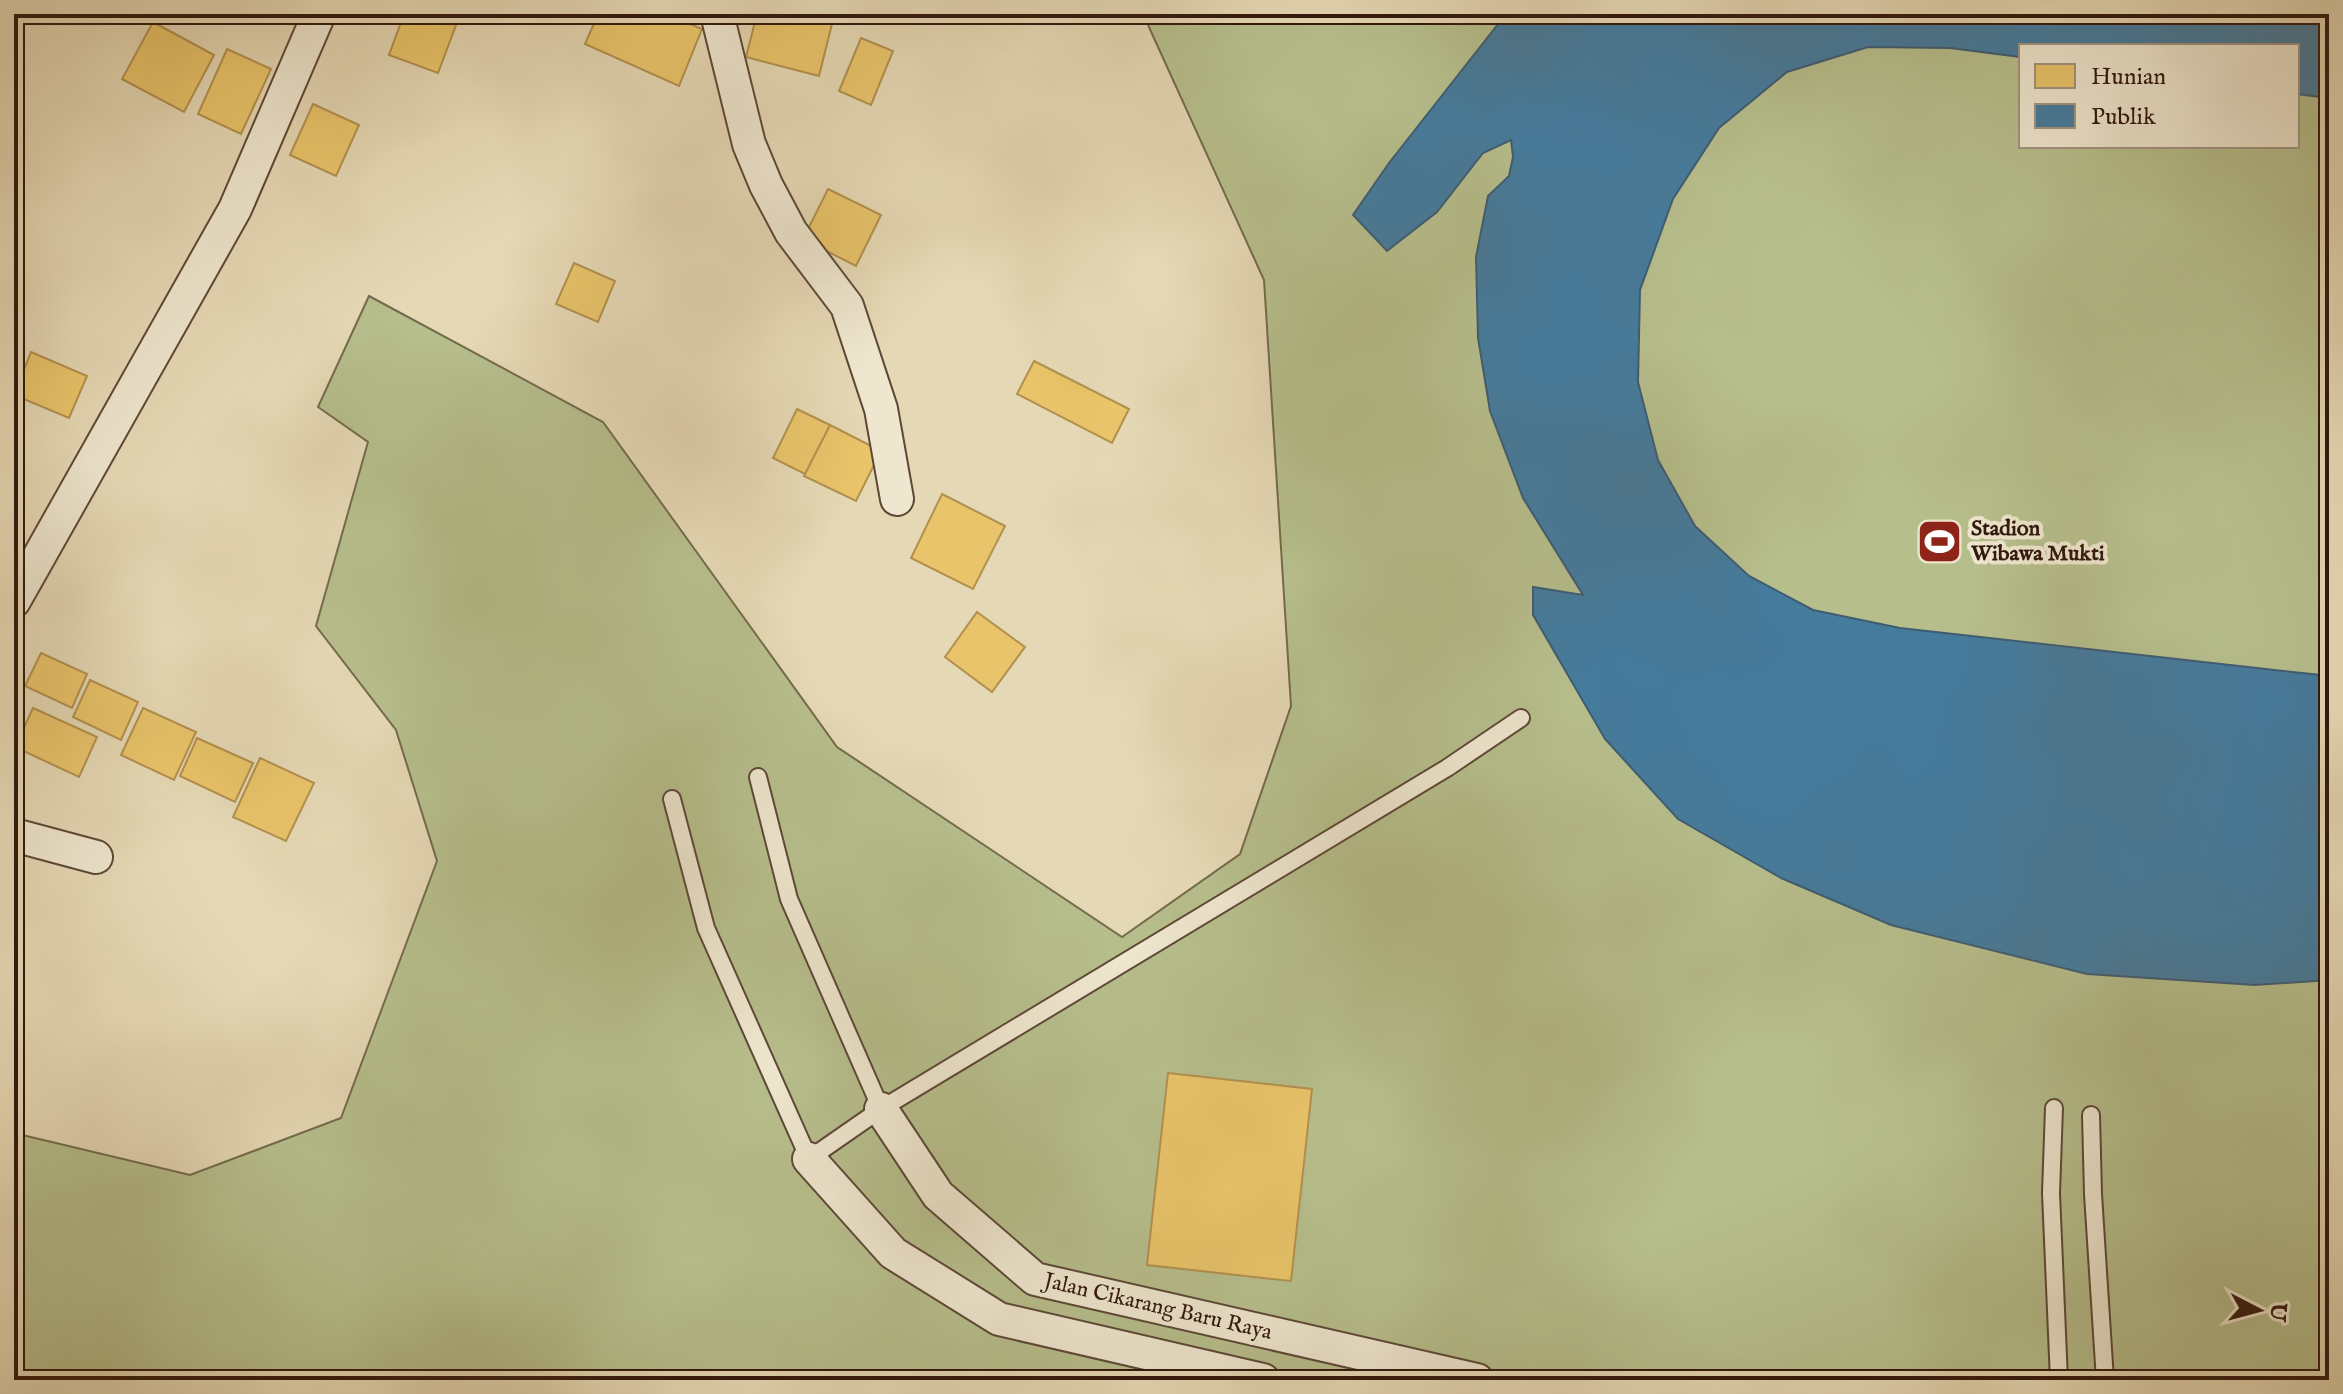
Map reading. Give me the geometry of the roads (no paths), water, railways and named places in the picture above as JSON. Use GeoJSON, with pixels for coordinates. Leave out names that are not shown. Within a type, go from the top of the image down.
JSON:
{"type":"FeatureCollection","features":[{"type":"Feature","properties":{"kind":"street"},"geometry":{"type":"LineString","coordinates":[[14,601],[235,209],[319,14]]}},
{"type":"Feature","properties":{"kind":"street"},"geometry":{"type":"LineString","coordinates":[[717,14],[749,144],[766,185],[791,232],[847,306],[881,409],[897,499]]}},
{"type":"Feature","properties":{"kind":"street"},"geometry":{"type":"LineString","coordinates":[[14,835],[96,857]]}},
{"type":"Feature","properties":{"kind":"street","name":"Jalan Cikarang Baru Raya"},"geometry":{"type":"LineString","coordinates":[[881,1109],[938,1195],[1035,1279],[1477,1380]]}},
{"type":"Feature","properties":{"kind":"street"},"geometry":{"type":"LineString","coordinates":[[809,1159],[893,1253],[999,1319],[1263,1380]]}},
{"type":"Feature","properties":{"kind":"lane"},"geometry":{"type":"LineString","coordinates":[[672,799],[706,928],[809,1159],[881,1109],[1434,776],[1521,718]]}},
{"type":"Feature","properties":{"kind":"lane","name":"Jalan Cikarang Baru Raya"},"geometry":{"type":"LineString","coordinates":[[758,777],[789,899],[881,1109]]}},
{"type":"Feature","properties":{"kind":"lane"},"geometry":{"type":"LineString","coordinates":[[2054,1108],[2051,1193],[2059,1380]]}},
{"type":"Feature","properties":{"kind":"lane"},"geometry":{"type":"LineString","coordinates":[[2091,1115],[2105,1380]]}},
{"type":"Feature","properties":{"kind":"place","name":"Stadion Wibawa Mukti"},"geometry":{"type":"Point","coordinates":[1940,542]}}]}
